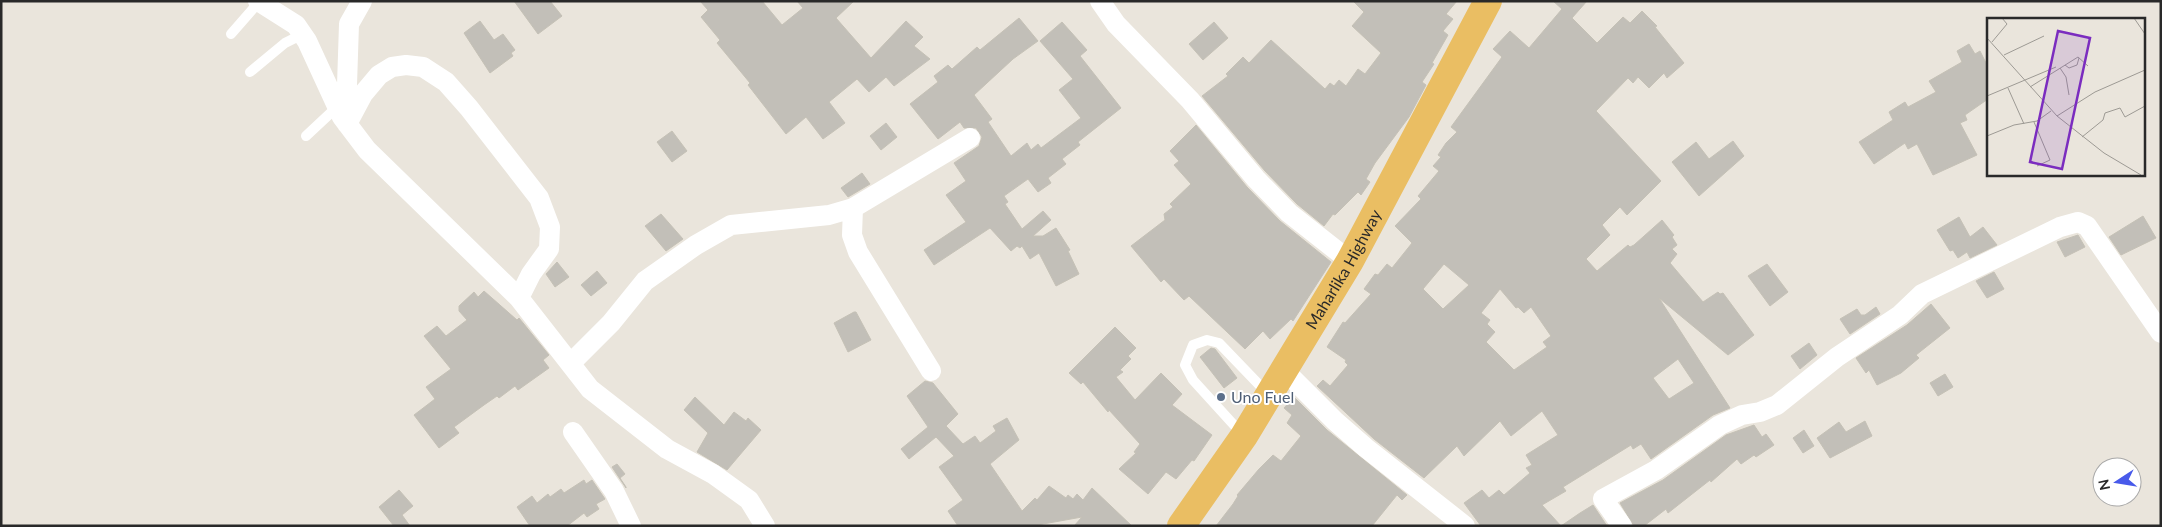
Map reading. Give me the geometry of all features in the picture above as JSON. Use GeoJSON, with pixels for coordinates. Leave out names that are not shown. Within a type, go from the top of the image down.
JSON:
{"type":"FeatureCollection","features":[{"type":"Feature","properties":{"kind":"highway","name":"Maharlika Highway"},"geometry":{"type":"LineString","coordinates":[[1181,526],[1244,436],[1350,261],[1488,1]]}},
{"type":"Feature","properties":{"kind":"street"},"geometry":{"type":"LineString","coordinates":[[342,116],[348,85],[349,24],[362,1]]}},
{"type":"Feature","properties":{"kind":"street"},"geometry":{"type":"LineString","coordinates":[[1100,1],[1116,24],[1190,100],[1256,179],[1289,213],[1350,261]]}},
{"type":"Feature","properties":{"kind":"street"},"geometry":{"type":"LineString","coordinates":[[258,2],[296,25],[342,116],[367,150],[519,298],[590,389],[659,443],[713,474],[749,500],[765,526]]}},
{"type":"Feature","properties":{"kind":"street"},"geometry":{"type":"LineString","coordinates":[[342,116],[379,75],[392,67],[406,65],[423,67],[446,82],[469,108],[540,198],[550,227],[548,249],[531,274],[519,298]]}},
{"type":"Feature","properties":{"kind":"street"},"geometry":{"type":"LineString","coordinates":[[571,363],[611,323],[645,282],[696,245],[731,225],[829,215],[853,208],[970,138]]}},
{"type":"Feature","properties":{"kind":"street"},"geometry":{"type":"LineString","coordinates":[[853,208],[852,235],[858,252],[931,371]]}},
{"type":"Feature","properties":{"kind":"street"},"geometry":{"type":"LineString","coordinates":[[1622,526],[1603,499],[1656,470],[1720,425],[1742,415],[1760,412],[1778,405],[1837,357],[1900,315],[1922,294],[2060,227],[2078,222],[2087,226],[2161,334]]}},
{"type":"Feature","properties":{"kind":"street"},"geometry":{"type":"LineString","coordinates":[[1284,371],[1334,421],[1466,526]]}},
{"type":"Feature","properties":{"kind":"street"},"geometry":{"type":"LineString","coordinates":[[573,432],[614,491],[631,526]]}},
{"type":"Feature","properties":{"kind":"lane"},"geometry":{"type":"LineString","coordinates":[[231,34],[258,2]]}},
{"type":"Feature","properties":{"kind":"lane"},"geometry":{"type":"LineString","coordinates":[[250,72],[285,43],[302,34]]}},
{"type":"Feature","properties":{"kind":"lane"},"geometry":{"type":"LineString","coordinates":[[306,136],[342,116]]}},
{"type":"Feature","properties":{"kind":"lane"},"geometry":{"type":"LineString","coordinates":[[1244,436],[1193,380],[1185,365],[1193,345],[1207,340],[1219,343],[1268,395]]}},
{"type":"Feature","properties":{"kind":"building"},"geometry":{"type":"Polygon","coordinates":[[[514,1],[550,1],[562,16],[538,34],[514,1]]]}},
{"type":"Feature","properties":{"kind":"building"},"geometry":{"type":"Polygon","coordinates":[[[700,1],[762,1],[782,25],[803,8],[797,1],[854,1],[836,18],[871,58],[906,21],[923,37],[914,46],[930,59],[894,86],[886,77],[869,92],[857,79],[829,102],[845,123],[823,139],[806,117],[786,134],[748,85],[750,83],[717,43],[720,40],[701,17],[708,10],[700,1]]]}},
{"type":"Feature","properties":{"kind":"building"},"geometry":{"type":"Polygon","coordinates":[[[1353,1],[1457,1],[1446,14],[1453,19],[1443,31],[1448,35],[1432,63],[1434,64],[1422,82],[1426,85],[1409,117],[1375,163],[1366,179],[1370,182],[1361,195],[1358,192],[1335,215],[1333,214],[1324,226],[1297,204],[1265,171],[1202,96],[1228,76],[1226,74],[1243,57],[1249,63],[1271,40],[1325,89],[1330,83],[1334,86],[1339,80],[1346,86],[1358,69],[1365,74],[1381,53],[1352,26],[1364,12],[1353,1]]]}},
{"type":"Feature","properties":{"kind":"building"},"geometry":{"type":"Polygon","coordinates":[[[1553,1],[1587,1],[1572,18],[1597,43],[1623,17],[1630,23],[1642,11],[1657,26],[1655,27],[1684,63],[1667,78],[1664,73],[1649,88],[1638,77],[1633,83],[1628,78],[1596,111],[1661,181],[1627,215],[1620,207],[1602,225],[1610,235],[1586,259],[1597,271],[1628,245],[1630,247],[1634,245],[1662,220],[1674,235],[1672,237],[1677,245],[1672,249],[1677,254],[1670,263],[1703,302],[1718,292],[1720,294],[1723,293],[1754,335],[1728,355],[1659,298],[1730,408],[1713,415],[1651,459],[1641,444],[1633,449],[1631,445],[1563,487],[1566,491],[1542,505],[1561,526],[1481,526],[1464,503],[1482,490],[1489,498],[1499,490],[1504,495],[1530,473],[1526,468],[1532,465],[1526,455],[1558,435],[1542,411],[1511,436],[1500,421],[1464,456],[1457,446],[1424,478],[1374,439],[1317,386],[1323,380],[1330,386],[1348,365],[1345,362],[1346,360],[1327,347],[1343,322],[1345,323],[1371,294],[1364,289],[1375,274],[1378,275],[1387,264],[1392,268],[1412,243],[1395,226],[1421,199],[1418,196],[1439,171],[1433,166],[1441,157],[1438,155],[1457,132],[1451,127],[1502,57],[1493,49],[1510,31],[1529,48],[1562,9],[1553,1]],[[1444,264],[1423,289],[1443,309],[1469,285],[1444,264]],[[1500,289],[1481,313],[1490,320],[1487,324],[1495,332],[1486,342],[1514,370],[1547,347],[1543,342],[1551,336],[1531,307],[1524,313],[1518,307],[1516,308],[1500,289]],[[1678,359],[1653,378],[1669,399],[1694,383],[1678,359]]]}},
{"type":"Feature","properties":{"kind":"building"},"geometry":{"type":"Polygon","coordinates":[[[1019,18],[1038,41],[1013,59],[974,95],[992,119],[988,122],[1011,156],[1027,143],[1031,150],[1038,144],[1041,148],[1081,118],[1059,90],[1073,79],[1040,41],[1062,22],[1087,50],[1080,56],[1121,108],[1078,142],[1080,145],[1062,159],[1066,164],[1048,178],[1051,183],[1038,192],[1028,179],[1004,196],[1008,202],[1005,204],[1022,229],[1043,211],[1051,220],[1033,236],[1043,236],[1056,228],[1070,250],[1068,251],[1079,274],[1056,286],[1039,253],[1030,259],[1022,246],[1020,248],[1017,246],[1011,251],[990,228],[934,265],[924,250],[966,222],[946,195],[966,181],[954,163],[979,146],[982,137],[976,128],[964,128],[960,122],[938,139],[910,104],[938,82],[934,76],[948,65],[952,69],[977,47],[980,50],[1019,18]]]}},
{"type":"Feature","properties":{"kind":"building"},"geometry":{"type":"Polygon","coordinates":[[[480,21],[494,40],[503,34],[515,50],[511,53],[513,56],[490,73],[464,33],[480,21]]]}},
{"type":"Feature","properties":{"kind":"building"},"geometry":{"type":"Polygon","coordinates":[[[1214,22],[1228,38],[1203,60],[1189,44],[1214,22]]]}},
{"type":"Feature","properties":{"kind":"building"},"geometry":{"type":"Polygon","coordinates":[[[1969,44],[1975,54],[1980,51],[1987,65],[1987,100],[1965,115],[1967,120],[1960,123],[1977,155],[1933,175],[1917,144],[1908,149],[1905,143],[1874,164],[1859,142],[1893,120],[1889,112],[1905,102],[1908,107],[1936,92],[1929,81],[1962,62],[1957,51],[1969,44]]]}},
{"type":"Feature","properties":{"kind":"building"},"geometry":{"type":"Polygon","coordinates":[[[886,123],[897,137],[881,150],[870,136],[886,123]]]}},
{"type":"Feature","properties":{"kind":"building"},"geometry":{"type":"Polygon","coordinates":[[[1196,125],[1247,187],[1280,221],[1331,262],[1293,321],[1291,319],[1270,339],[1263,331],[1245,349],[1189,296],[1184,300],[1164,279],[1161,282],[1131,246],[1165,220],[1164,214],[1173,207],[1170,204],[1191,184],[1174,165],[1179,161],[1170,151],[1196,125]]]}},
{"type":"Feature","properties":{"kind":"building"},"geometry":{"type":"Polygon","coordinates":[[[672,131],[687,151],[672,162],[657,142],[672,131]]]}},
{"type":"Feature","properties":{"kind":"building"},"geometry":{"type":"Polygon","coordinates":[[[1733,141],[1744,156],[1699,196],[1672,162],[1696,142],[1709,159],[1733,141]]]}},
{"type":"Feature","properties":{"kind":"building"},"geometry":{"type":"Polygon","coordinates":[[[862,173],[870,184],[848,197],[841,188],[862,173]]]}},
{"type":"Feature","properties":{"kind":"building"},"geometry":{"type":"Polygon","coordinates":[[[661,214],[683,239],[666,251],[645,226],[661,214]]]}},
{"type":"Feature","properties":{"kind":"building"},"geometry":{"type":"Polygon","coordinates":[[[2143,216],[2156,238],[2121,255],[2109,237],[2143,216]]]}},
{"type":"Feature","properties":{"kind":"building"},"geometry":{"type":"Polygon","coordinates":[[[1959,217],[1970,237],[1983,227],[1997,245],[1970,258],[1967,252],[1958,258],[1953,250],[1950,251],[1937,230],[1959,217]]]}},
{"type":"Feature","properties":{"kind":"building"},"geometry":{"type":"Polygon","coordinates":[[[2078,235],[2085,247],[2065,257],[2057,242],[2078,235]]]}},
{"type":"Feature","properties":{"kind":"building"},"geometry":{"type":"Polygon","coordinates":[[[557,262],[569,277],[555,287],[546,274],[557,262]]]}},
{"type":"Feature","properties":{"kind":"building"},"geometry":{"type":"Polygon","coordinates":[[[1767,264],[1788,292],[1770,306],[1748,276],[1767,264]]]}},
{"type":"Feature","properties":{"kind":"building"},"geometry":{"type":"Polygon","coordinates":[[[597,271],[607,283],[591,296],[581,285],[597,271]]]}},
{"type":"Feature","properties":{"kind":"building"},"geometry":{"type":"Polygon","coordinates":[[[1994,272],[2004,289],[1987,298],[1976,281],[1994,272]]]}},
{"type":"Feature","properties":{"kind":"building"},"geometry":{"type":"Polygon","coordinates":[[[484,291],[517,320],[519,318],[549,355],[543,360],[549,368],[518,390],[515,386],[499,398],[497,396],[484,405],[454,427],[459,433],[439,448],[414,415],[435,399],[426,387],[451,369],[424,336],[437,326],[446,336],[467,320],[459,311],[459,306],[474,292],[478,297],[484,291]]]}},
{"type":"Feature","properties":{"kind":"building"},"geometry":{"type":"Polygon","coordinates":[[[1931,304],[1950,328],[1916,355],[1919,358],[1901,373],[1877,385],[1869,370],[1866,373],[1856,358],[1907,325],[1931,304]]]}},
{"type":"Feature","properties":{"kind":"building"},"geometry":{"type":"Polygon","coordinates":[[[1876,307],[1880,314],[1850,334],[1840,319],[1857,309],[1861,315],[1865,315],[1876,307]]]}},
{"type":"Feature","properties":{"kind":"building"},"geometry":{"type":"Polygon","coordinates":[[[856,312],[871,340],[848,352],[834,323],[856,312]]]}},
{"type":"Feature","properties":{"kind":"building"},"geometry":{"type":"Polygon","coordinates":[[[1115,327],[1136,348],[1128,356],[1131,359],[1120,370],[1123,372],[1116,377],[1135,400],[1161,373],[1182,394],[1172,405],[1212,435],[1194,461],[1192,460],[1176,479],[1166,472],[1148,494],[1119,469],[1136,453],[1134,452],[1140,444],[1109,410],[1108,412],[1083,382],[1081,384],[1069,373],[1115,327]]]}},
{"type":"Feature","properties":{"kind":"building"},"geometry":{"type":"Polygon","coordinates":[[[1809,343],[1817,355],[1800,369],[1791,356],[1809,343]]]}},
{"type":"Feature","properties":{"kind":"building"},"geometry":{"type":"Polygon","coordinates":[[[1211,348],[1215,349],[1237,378],[1224,388],[1200,357],[1211,348]]]}},
{"type":"Feature","properties":{"kind":"building"},"geometry":{"type":"Polygon","coordinates":[[[1945,374],[1953,387],[1938,396],[1930,383],[1945,374]]]}},
{"type":"Feature","properties":{"kind":"building"},"geometry":{"type":"Polygon","coordinates":[[[925,381],[933,383],[958,414],[946,426],[963,444],[975,436],[980,443],[996,431],[993,426],[1007,418],[1019,440],[990,464],[1022,511],[1035,498],[1037,500],[1049,486],[1066,498],[1068,495],[1073,499],[1077,494],[1083,500],[1092,488],[1132,526],[1074,526],[1082,517],[1032,526],[958,526],[948,511],[963,500],[939,467],[954,456],[936,437],[909,459],[901,449],[928,427],[907,396],[925,381]]]}},
{"type":"Feature","properties":{"kind":"building"},"geometry":{"type":"Polygon","coordinates":[[[695,397],[724,425],[734,412],[746,421],[748,418],[761,430],[727,470],[697,452],[708,433],[684,410],[695,397]]]}},
{"type":"Feature","properties":{"kind":"building"},"geometry":{"type":"Polygon","coordinates":[[[1294,397],[1327,430],[1407,495],[1402,500],[1397,495],[1372,526],[1216,526],[1233,504],[1237,495],[1259,469],[1273,455],[1281,461],[1301,436],[1287,423],[1292,415],[1284,408],[1294,397]]]}},
{"type":"Feature","properties":{"kind":"building"},"geometry":{"type":"Polygon","coordinates":[[[1865,421],[1872,436],[1830,458],[1817,438],[1839,422],[1846,432],[1865,421]]]}},
{"type":"Feature","properties":{"kind":"building"},"geometry":{"type":"Polygon","coordinates":[[[1754,425],[1762,437],[1766,434],[1774,445],[1741,464],[1737,459],[1711,482],[1710,480],[1668,513],[1666,509],[1644,526],[1634,526],[1620,503],[1663,480],[1726,435],[1754,425]]]}},
{"type":"Feature","properties":{"kind":"building"},"geometry":{"type":"Polygon","coordinates":[[[1804,430],[1814,446],[1803,453],[1793,438],[1804,430]]]}},
{"type":"Feature","properties":{"kind":"building"},"geometry":{"type":"Polygon","coordinates":[[[617,464],[625,474],[620,478],[626,488],[612,467],[617,464]]]}},
{"type":"Feature","properties":{"kind":"building"},"geometry":{"type":"Polygon","coordinates":[[[584,480],[586,484],[592,480],[605,499],[596,504],[599,509],[587,517],[584,513],[567,526],[530,526],[517,507],[532,496],[537,503],[548,494],[550,497],[561,489],[564,493],[584,480]]]}},
{"type":"Feature","properties":{"kind":"building"},"geometry":{"type":"Polygon","coordinates":[[[399,490],[413,506],[402,515],[410,526],[394,526],[379,507],[399,490]]]}},
{"type":"Feature","properties":{"kind":"building"},"geometry":{"type":"Polygon","coordinates":[[[1593,505],[1607,526],[1561,526],[1580,513],[1593,505]]]}},
{"type":"Feature","properties":{"kind":"place","name":"Uno Fuel"},"geometry":{"type":"Point","coordinates":[1221,397]}}]}
